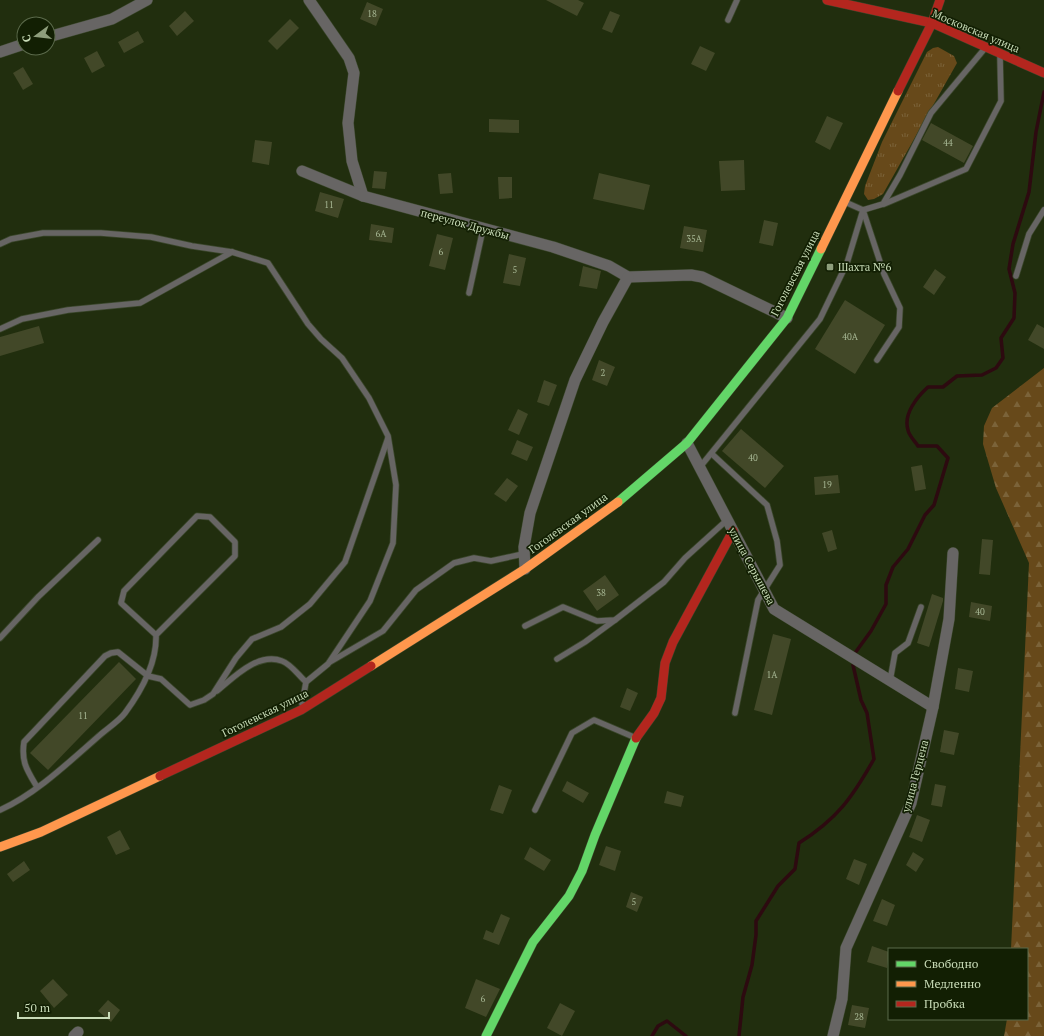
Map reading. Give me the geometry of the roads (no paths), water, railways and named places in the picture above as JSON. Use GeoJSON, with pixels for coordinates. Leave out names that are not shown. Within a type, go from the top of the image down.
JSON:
{"type":"FeatureCollection","features":[{"type":"Feature","properties":{"kind":"main road","name":"Московская улица"},"geometry":{"type":"LineString","coordinates":[[828,0],[932,23],[1044,73]]}},
{"type":"Feature","properties":{"kind":"main road","name":"Гоголевская улица"},"geometry":{"type":"LineString","coordinates":[[0,847],[41,832],[301,710],[525,569],[630,494],[687,443],[787,318],[932,23],[940,0]]}},
{"type":"Feature","properties":{"kind":"main road"},"geometry":{"type":"LineString","coordinates":[[486,1036],[533,942],[569,896],[582,871],[595,835],[636,738],[654,713],[661,698],[665,663],[673,642],[733,531]]}},
{"type":"Feature","properties":{"kind":"street"},"geometry":{"type":"LineString","coordinates":[[56,35],[112,19],[147,0]]}},
{"type":"Feature","properties":{"kind":"street"},"geometry":{"type":"LineString","coordinates":[[309,0],[349,58],[354,73],[348,123],[352,161],[363,196]]}},
{"type":"Feature","properties":{"kind":"street"},"geometry":{"type":"LineString","coordinates":[[0,52],[16,47]]}},
{"type":"Feature","properties":{"kind":"street","name":"переулок Дружбы"},"geometry":{"type":"LineString","coordinates":[[302,171],[363,196],[554,247],[609,266],[628,277]]}},
{"type":"Feature","properties":{"kind":"street"},"geometry":{"type":"LineString","coordinates":[[525,569],[523,554],[530,513],[575,380],[603,322],[628,277],[702,277],[787,318]]}},
{"type":"Feature","properties":{"kind":"street","name":"улица Серышева"},"geometry":{"type":"LineString","coordinates":[[687,443],[774,609],[933,707]]}},
{"type":"Feature","properties":{"kind":"street","name":"улица Герцена"},"geometry":{"type":"LineString","coordinates":[[833,1036],[842,998],[846,948],[910,802],[933,707],[948,619],[953,553]]}},
{"type":"Feature","properties":{"kind":"lane"},"geometry":{"type":"LineString","coordinates":[[728,20],[737,0]]}},
{"type":"Feature","properties":{"kind":"lane"},"geometry":{"type":"LineString","coordinates":[[883,204],[900,175],[931,113],[986,47]]}},
{"type":"Feature","properties":{"kind":"lane"},"geometry":{"type":"LineString","coordinates":[[845,202],[863,210],[883,204],[966,169],[1001,101],[1000,53]]}},
{"type":"Feature","properties":{"kind":"lane"},"geometry":{"type":"LineString","coordinates":[[863,210],[884,274],[900,308],[899,327],[877,360]]}},
{"type":"Feature","properties":{"kind":"lane"},"geometry":{"type":"LineString","coordinates":[[700,467],[820,319],[847,263],[863,210]]}},
{"type":"Feature","properties":{"kind":"lane"},"geometry":{"type":"LineString","coordinates":[[1016,276],[1028,234],[1044,210]]}},
{"type":"Feature","properties":{"kind":"lane"},"geometry":{"type":"LineString","coordinates":[[470,293],[484,229]]}},
{"type":"Feature","properties":{"kind":"lane"},"geometry":{"type":"LineString","coordinates":[[0,244],[43,233],[101,233],[151,237],[192,246],[232,252],[268,263],[308,324],[321,339],[342,358],[369,398],[388,436],[396,485],[393,543],[370,601],[328,664]]}},
{"type":"Feature","properties":{"kind":"lane"},"geometry":{"type":"LineString","coordinates":[[0,328],[22,319],[68,310],[140,304],[232,252]]}},
{"type":"Feature","properties":{"kind":"lane"},"geometry":{"type":"LineString","coordinates":[[213,694],[236,658],[252,639],[281,627],[310,604],[345,562],[388,436]]}},
{"type":"Feature","properties":{"kind":"lane"},"geometry":{"type":"LineString","coordinates":[[712,454],[767,505],[777,541],[780,565],[758,600],[735,713]]}},
{"type":"Feature","properties":{"kind":"lane"},"geometry":{"type":"LineString","coordinates":[[0,810],[16,803],[37,787],[124,714],[148,676],[156,647],[156,635],[235,556],[235,542],[210,517],[197,516],[124,591],[121,603],[156,635]]}},
{"type":"Feature","properties":{"kind":"lane"},"geometry":{"type":"LineString","coordinates":[[557,659],[585,642],[664,582],[685,558],[727,520]]}},
{"type":"Feature","properties":{"kind":"lane"},"geometry":{"type":"LineString","coordinates":[[0,638],[38,597],[98,540]]}},
{"type":"Feature","properties":{"kind":"lane"},"geometry":{"type":"LineString","coordinates":[[301,710],[306,682],[328,664],[383,631],[416,590],[454,563],[474,558],[491,561],[523,554]]}},
{"type":"Feature","properties":{"kind":"lane"},"geometry":{"type":"LineString","coordinates":[[524,626],[564,607],[597,621],[615,620]]}},
{"type":"Feature","properties":{"kind":"lane"},"geometry":{"type":"LineString","coordinates":[[890,681],[894,653],[908,643],[921,607]]}},
{"type":"Feature","properties":{"kind":"lane"},"geometry":{"type":"LineString","coordinates":[[37,787],[25,766],[22,756],[24,742],[105,656],[111,653],[118,652],[148,676],[161,679],[190,705],[204,700],[246,668],[270,659],[284,662],[306,682]]}},
{"type":"Feature","properties":{"kind":"lane"},"geometry":{"type":"LineString","coordinates":[[535,810],[572,733],[594,720],[636,738]]}},
{"type":"Feature","properties":{"kind":"waterway"},"geometry":{"type":"LineString","coordinates":[[855,653],[871,631],[886,604],[886,585],[893,567],[908,549],[925,515],[934,505],[948,458],[937,446],[918,446],[911,436],[907,424],[907,418],[912,406],[928,387],[943,387],[957,376],[982,375],[996,368],[1003,358],[1001,338],[1014,318],[1015,293],[1009,269],[1013,244],[1029,192],[1036,132],[1044,92]]}},
{"type":"Feature","properties":{"kind":"waterway"},"geometry":{"type":"LineString","coordinates":[[739,1036],[743,997],[752,965],[756,935],[756,921],[778,886],[795,869],[799,843],[834,816],[851,796],[874,759],[867,713],[861,700],[853,665]]}},
{"type":"Feature","properties":{"kind":"waterway"},"geometry":{"type":"LineString","coordinates":[[652,1036],[658,1026],[667,1021],[686,1036]]}},
{"type":"Feature","properties":{"kind":"place","name":"Шахта №6"},"geometry":{"type":"Point","coordinates":[830,267]}}]}
